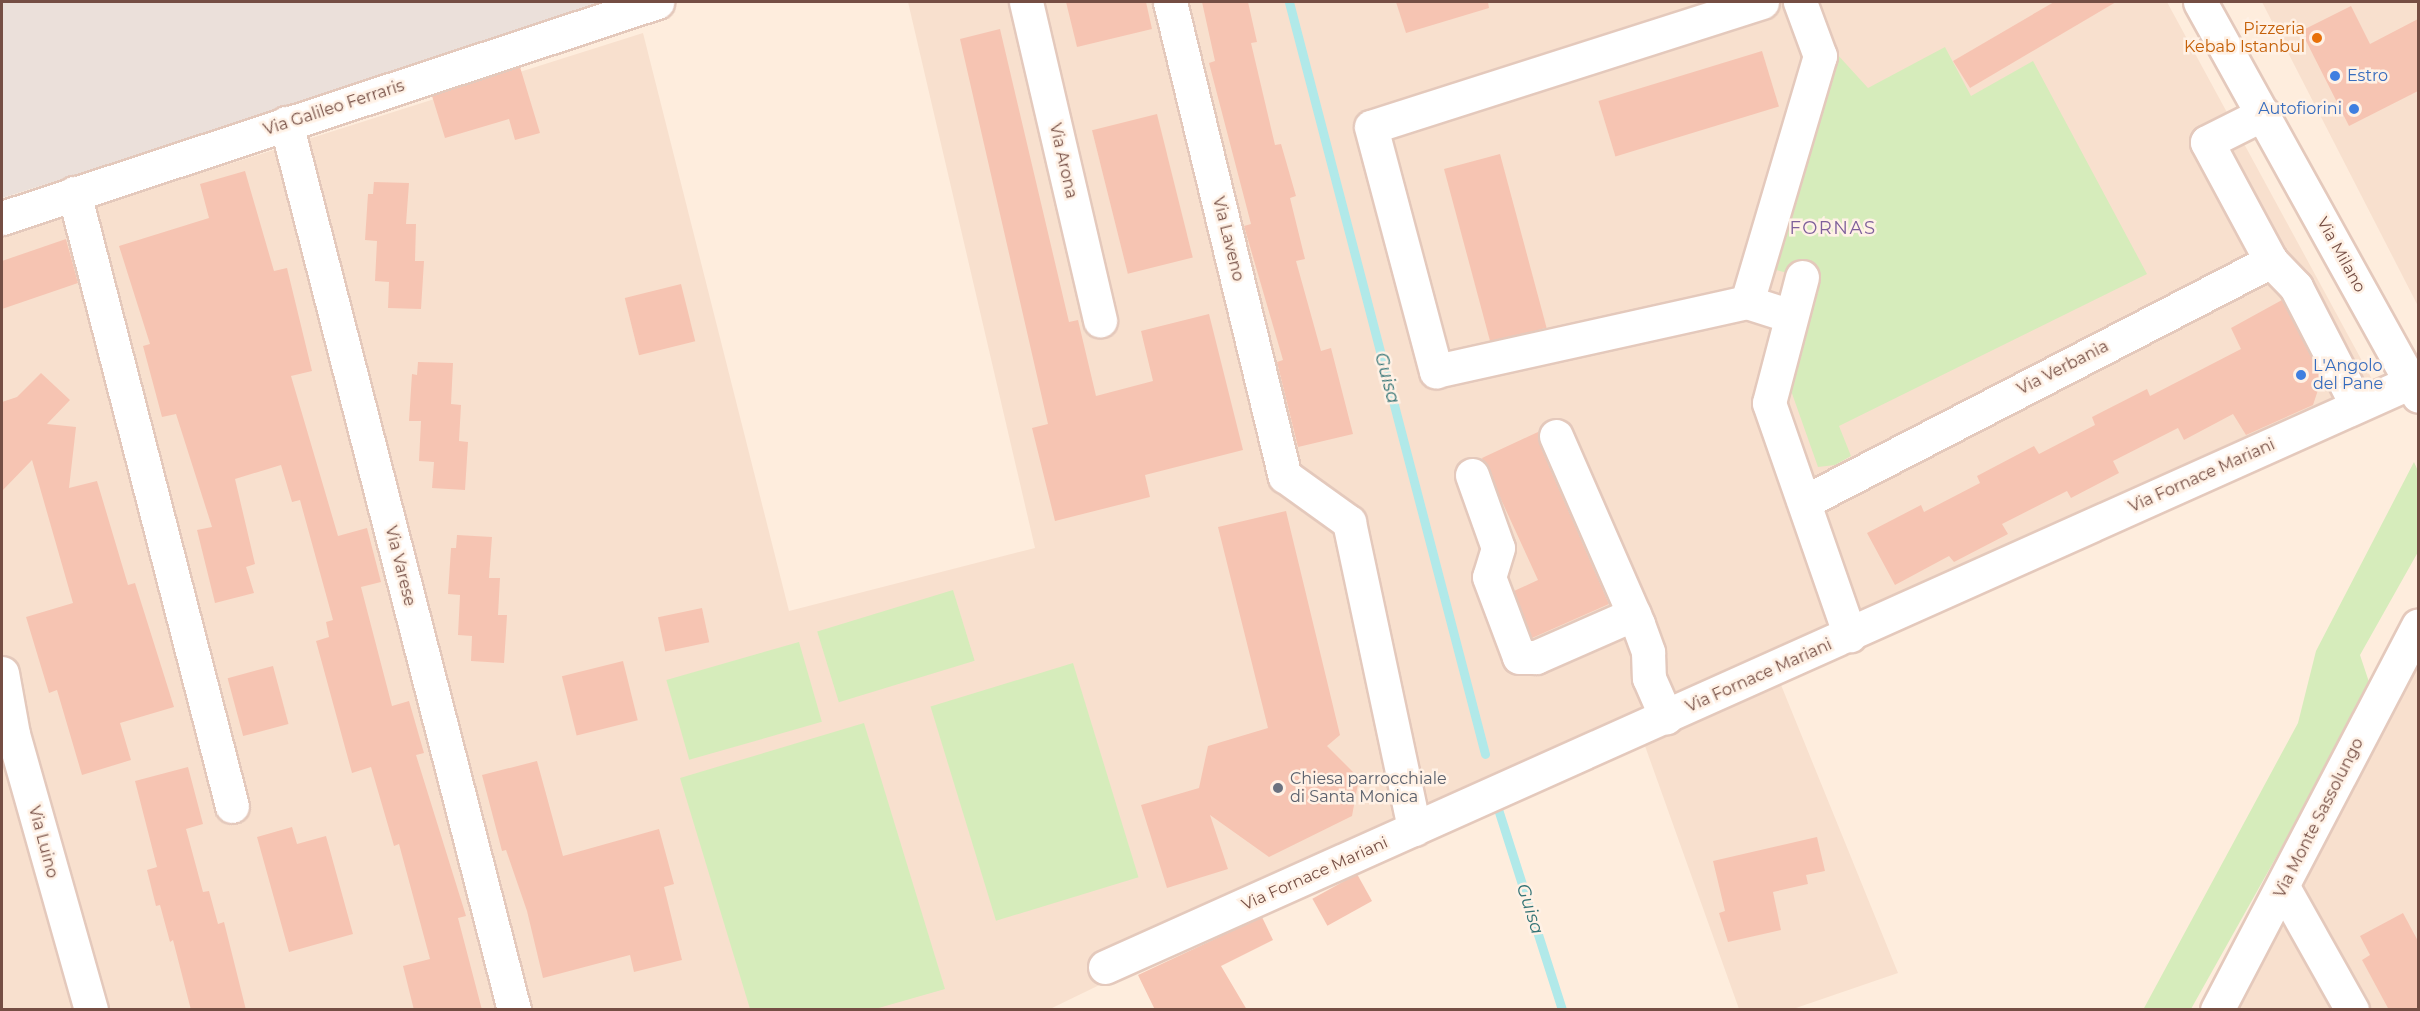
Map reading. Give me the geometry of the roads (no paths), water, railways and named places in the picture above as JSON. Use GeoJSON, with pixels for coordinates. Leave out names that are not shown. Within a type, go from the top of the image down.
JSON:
{"type":"FeatureCollection","features":[{"type":"Feature","properties":{"kind":"street","name":"Via Galileo Ferraris"},"geometry":{"type":"LineString","coordinates":[[4,217],[657,2]]}},
{"type":"Feature","properties":{"kind":"street","name":"Via Arona"},"geometry":{"type":"LineString","coordinates":[[1026,2],[1100,321]]}},
{"type":"Feature","properties":{"kind":"street","name":"Via Laveno"},"geometry":{"type":"LineString","coordinates":[[1170,2],[1285,476],[1348,522],[1414,829]]}},
{"type":"Feature","properties":{"kind":"street"},"geometry":{"type":"LineString","coordinates":[[1762,2],[1371,126],[1436,371],[1747,302],[1791,316]]}},
{"type":"Feature","properties":{"kind":"street"},"geometry":{"type":"LineString","coordinates":[[1747,302],[1820,56],[1800,2]]}},
{"type":"Feature","properties":{"kind":"street","name":"Via Milano"},"geometry":{"type":"LineString","coordinates":[[2205,2],[2263,114],[2415,389]]}},
{"type":"Feature","properties":{"kind":"street"},"geometry":{"type":"LineString","coordinates":[[2263,114],[2207,142],[2271,261],[2296,288],[2350,394]]}},
{"type":"Feature","properties":{"kind":"street","name":"Via Varese"},"geometry":{"type":"LineString","coordinates":[[286,123],[514,1010]]}},
{"type":"Feature","properties":{"kind":"street"},"geometry":{"type":"LineString","coordinates":[[74,193],[232,806]]}},
{"type":"Feature","properties":{"kind":"street","name":"Via Verbania"},"geometry":{"type":"LineString","coordinates":[[1804,502],[2271,261]]}},
{"type":"Feature","properties":{"kind":"street"},"geometry":{"type":"LineString","coordinates":[[1802,277],[1769,403],[1850,635]]}},
{"type":"Feature","properties":{"kind":"street","name":"Via Fornace Mariani"},"geometry":{"type":"LineString","coordinates":[[1105,967],[1850,635],[2415,389]]}},
{"type":"Feature","properties":{"kind":"street"},"geometry":{"type":"LineString","coordinates":[[1556,436],[1634,614],[1648,652],[1649,678],[1666,717]]}},
{"type":"Feature","properties":{"kind":"street"},"geometry":{"type":"LineString","coordinates":[[1472,475],[1498,548],[1490,577],[1519,657],[1536,657],[1634,614]]}},
{"type":"Feature","properties":{"kind":"street","name":"Via Monte Sassolungo"},"geometry":{"type":"LineString","coordinates":[[2217,1010],[2418,625]]}},
{"type":"Feature","properties":{"kind":"street","name":"Via Luino"},"geometry":{"type":"LineString","coordinates":[[2,673],[13,734],[91,1010]]}},
{"type":"Feature","properties":{"kind":"street"},"geometry":{"type":"LineString","coordinates":[[2283,887],[2352,1010]]}},
{"type":"Feature","properties":{"kind":"waterway","name":"Guisa"},"geometry":{"type":"LineString","coordinates":[[1289,2],[1485,754]]}},
{"type":"Feature","properties":{"kind":"waterway","name":"Guisa"},"geometry":{"type":"LineString","coordinates":[[1498,809],[1562,1010]]}},
{"type":"Feature","properties":{"kind":"place","name":"Pizzeria Kebab Istanbul"},"geometry":{"type":"Point","coordinates":[2317,38]}},
{"type":"Feature","properties":{"kind":"place","name":"Estro"},"geometry":{"type":"Point","coordinates":[2335,76]}},
{"type":"Feature","properties":{"kind":"place","name":"Autofiorini"},"geometry":{"type":"Point","coordinates":[2354,109]}},
{"type":"Feature","properties":{"kind":"place","name":"L'Angolo del Pane"},"geometry":{"type":"Point","coordinates":[2301,375]}},
{"type":"Feature","properties":{"kind":"place","name":"Chiesa parrocchiale di Santa Monica"},"geometry":{"type":"Point","coordinates":[1278,788]}},
{"type":"Feature","properties":{"kind":"district","name":"FORNAS"},"geometry":{"type":"Point","coordinates":[1833,228]}}]}
